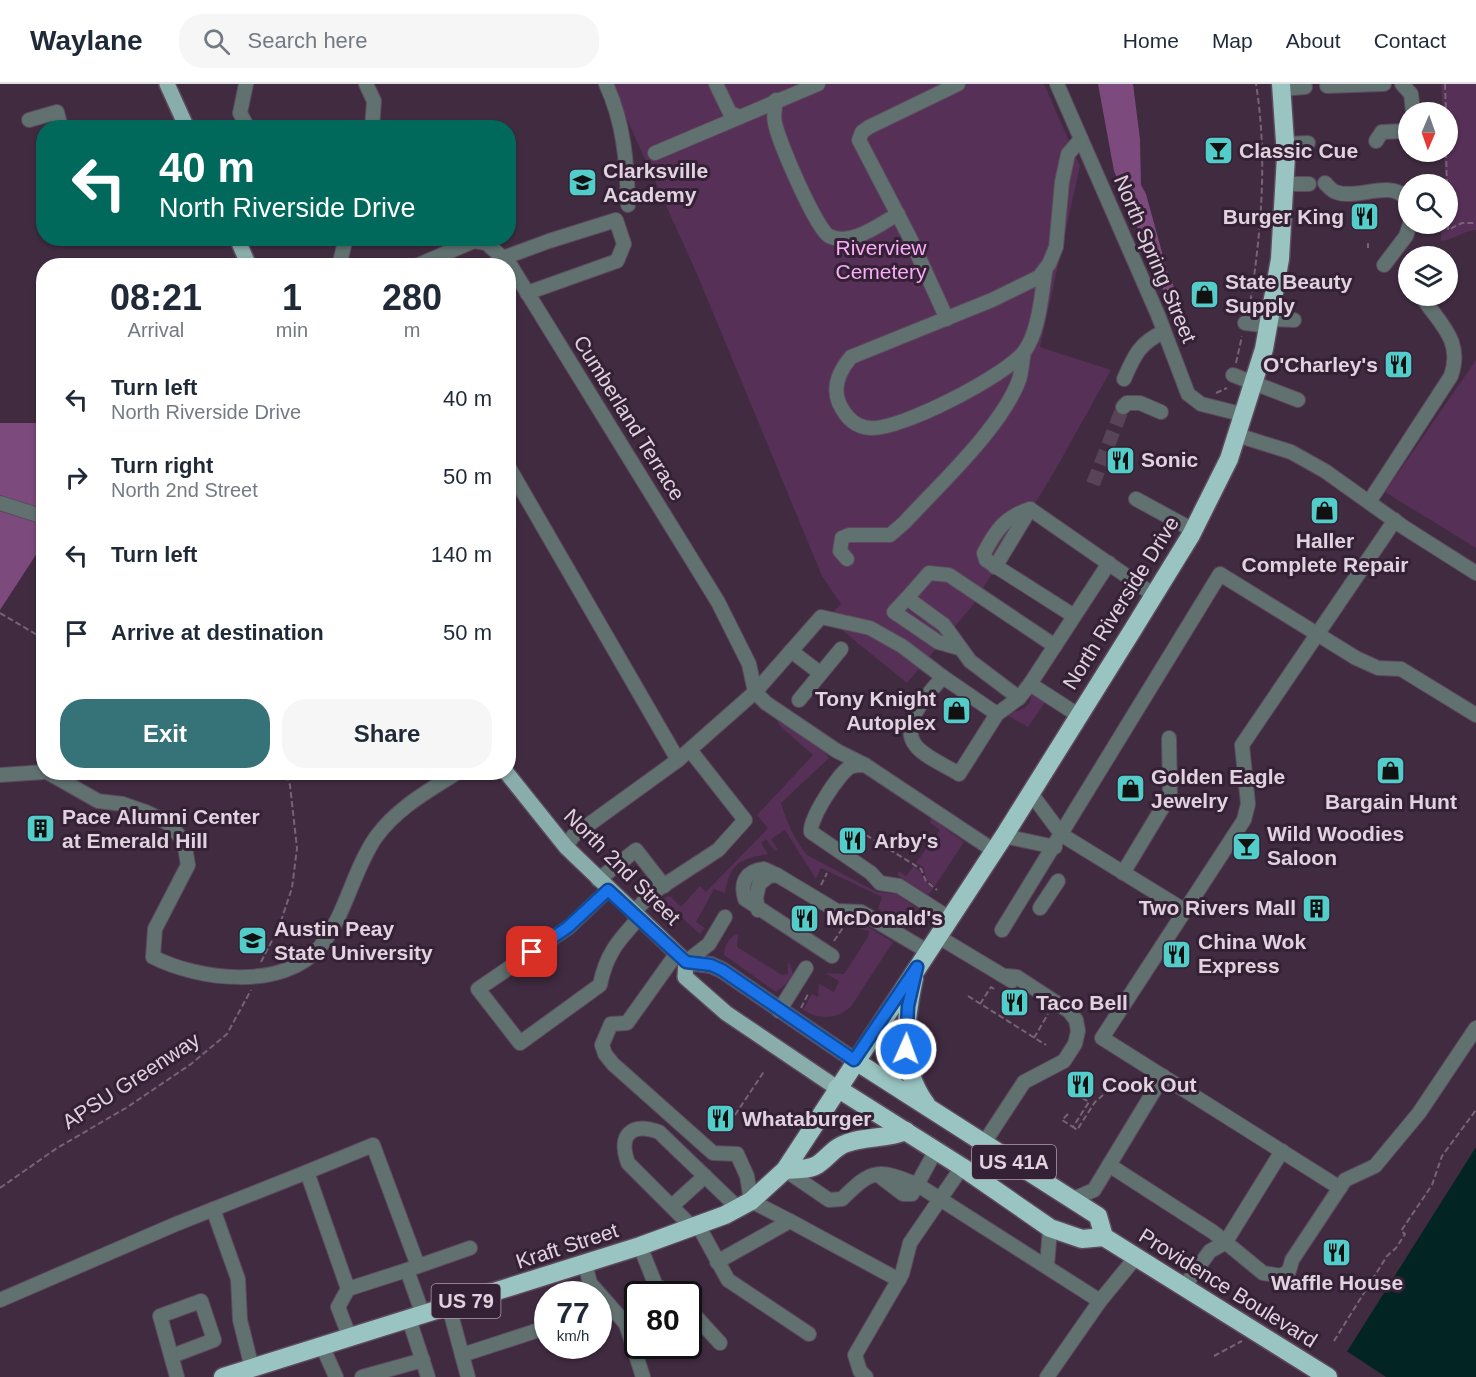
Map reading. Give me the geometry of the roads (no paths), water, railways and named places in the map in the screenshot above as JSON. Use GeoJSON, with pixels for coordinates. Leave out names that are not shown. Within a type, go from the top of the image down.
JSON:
{"type":"FeatureCollection","features":[{"type":"Feature","properties":{"kind":"highway","name":"North Riverside Drive"},"geometry":{"type":"LineString","coordinates":[[837,1088],[999,843],[1154,595],[1193,530],[1229,459],[1245,415],[1270,322],[1280,259],[1285,184],[1281,87]]}},
{"type":"Feature","properties":{"kind":"highway","name":"US 41A"},"geometry":{"type":"LineString","coordinates":[[917,967],[908,1006],[906,1049],[913,1079],[930,1109],[1098,1216],[1104,1238]]}},
{"type":"Feature","properties":{"kind":"highway"},"geometry":{"type":"LineString","coordinates":[[854,1060],[930,1109]]}},
{"type":"Feature","properties":{"kind":"highway","name":"North 2nd Street"},"geometry":{"type":"LineString","coordinates":[[837,1088],[936,1150],[1050,1227],[1082,1239],[1104,1238]]}},
{"type":"Feature","properties":{"kind":"highway","name":"Kraft Street"},"geometry":{"type":"LineString","coordinates":[[223,1377],[323,1348],[640,1246],[744,1205],[785,1170],[805,1143],[837,1088]]}},
{"type":"Feature","properties":{"kind":"highway"},"geometry":{"type":"LineString","coordinates":[[785,1170],[816,1166],[838,1146],[849,1142],[876,1137],[890,1138],[906,1131]]}},
{"type":"Feature","properties":{"kind":"highway","name":"Providence Boulevard"},"geometry":{"type":"LineString","coordinates":[[1104,1238],[1328,1377]]}},
{"type":"Feature","properties":{"kind":"main road"},"geometry":{"type":"LineString","coordinates":[[167,84],[183,120]]}},
{"type":"Feature","properties":{"kind":"main road","name":"North 2nd Street"},"geometry":{"type":"LineString","coordinates":[[512,780],[566,847],[603,885],[682,958],[685,977],[704,996],[837,1088]]}},
{"type":"Feature","properties":{"kind":"main road"},"geometry":{"type":"LineString","coordinates":[[682,958],[722,970],[854,1060]]}},
{"type":"Feature","properties":{"kind":"street"},"geometry":{"type":"LineString","coordinates":[[244,120],[240,113],[246,84]]}},
{"type":"Feature","properties":{"kind":"street"},"geometry":{"type":"LineString","coordinates":[[366,84],[374,100],[373,120]]}},
{"type":"Feature","properties":{"kind":"street"},"geometry":{"type":"LineString","coordinates":[[606,84],[618,111],[623,136],[628,205]]}},
{"type":"Feature","properties":{"kind":"street"},"geometry":{"type":"LineString","coordinates":[[716,84],[730,114],[738,116]]}},
{"type":"Feature","properties":{"kind":"street"},"geometry":{"type":"LineString","coordinates":[[655,153],[818,84]]}},
{"type":"Feature","properties":{"kind":"street"},"geometry":{"type":"LineString","coordinates":[[946,319],[898,214],[859,140],[862,132],[958,84]]}},
{"type":"Feature","properties":{"kind":"street","name":"North Spring Street"},"geometry":{"type":"LineString","coordinates":[[1057,84],[1164,332],[1188,394],[1201,404],[1245,415]]}},
{"type":"Feature","properties":{"kind":"street"},"geometry":{"type":"LineString","coordinates":[[1327,86],[1384,84]]}},
{"type":"Feature","properties":{"kind":"street"},"geometry":{"type":"LineString","coordinates":[[1402,84],[1411,94],[1412,102]]}},
{"type":"Feature","properties":{"kind":"street"},"geometry":{"type":"LineString","coordinates":[[1281,87],[1305,87]]}},
{"type":"Feature","properties":{"kind":"street"},"geometry":{"type":"LineString","coordinates":[[776,100],[774,122],[779,136],[807,202],[823,231],[834,237],[857,236],[898,214]]}},
{"type":"Feature","properties":{"kind":"street"},"geometry":{"type":"LineString","coordinates":[[29,120],[57,112],[59,120]]}},
{"type":"Feature","properties":{"kind":"street"},"geometry":{"type":"LineString","coordinates":[[1376,141],[1382,132],[1398,131]]}},
{"type":"Feature","properties":{"kind":"street"},"geometry":{"type":"LineString","coordinates":[[1046,268],[1032,338],[1024,352],[1006,370],[896,425],[867,428],[847,416],[837,399],[836,388],[844,366],[851,357],[1026,285],[1039,277],[1056,247],[1062,182],[1068,154],[1081,139]]}},
{"type":"Feature","properties":{"kind":"street"},"geometry":{"type":"LineString","coordinates":[[1285,144],[1308,143]]}},
{"type":"Feature","properties":{"kind":"street"},"geometry":{"type":"LineString","coordinates":[[1324,183],[1336,192],[1344,194],[1398,193]]}},
{"type":"Feature","properties":{"kind":"street"},"geometry":{"type":"LineString","coordinates":[[1285,184],[1309,184]]}},
{"type":"Feature","properties":{"kind":"street"},"geometry":{"type":"LineString","coordinates":[[503,258],[549,240],[616,220],[624,244],[617,261],[527,292]]}},
{"type":"Feature","properties":{"kind":"street"},"geometry":{"type":"LineString","coordinates":[[1384,265],[1407,234]]}},
{"type":"Feature","properties":{"kind":"street","name":"Cumberland Terrace"},"geometry":{"type":"LineString","coordinates":[[434,258],[461,246]]}},
{"type":"Feature","properties":{"kind":"street","name":"Cumberland Terrace"},"geometry":{"type":"LineString","coordinates":[[489,246],[503,258]]}},
{"type":"Feature","properties":{"kind":"street","name":"Cumberland Terrace"},"geometry":{"type":"LineString","coordinates":[[516,276],[718,602],[749,664],[755,692]]}},
{"type":"Feature","properties":{"kind":"street"},"geometry":{"type":"LineString","coordinates":[[1369,502],[1451,376],[1456,359],[1454,345],[1428,306]]}},
{"type":"Feature","properties":{"kind":"street"},"geometry":{"type":"LineString","coordinates":[[1245,323],[1294,320]]}},
{"type":"Feature","properties":{"kind":"street"},"geometry":{"type":"LineString","coordinates":[[1124,378],[1140,346],[1164,332]]}},
{"type":"Feature","properties":{"kind":"street"},"geometry":{"type":"LineString","coordinates":[[847,559],[840,551],[842,538],[849,535],[890,535],[904,524],[982,436],[1007,404],[1020,378],[1024,352]]}},
{"type":"Feature","properties":{"kind":"street"},"geometry":{"type":"LineString","coordinates":[[1233,375],[1298,400]]}},
{"type":"Feature","properties":{"kind":"street"},"geometry":{"type":"LineString","coordinates":[[1123,407],[1127,403],[1140,403],[1161,412]]}},
{"type":"Feature","properties":{"kind":"street"},"geometry":{"type":"LineString","coordinates":[[1237,435],[1291,452],[1325,471],[1476,573]]}},
{"type":"Feature","properties":{"kind":"street"},"geometry":{"type":"LineString","coordinates":[[516,480],[678,760]]}},
{"type":"Feature","properties":{"kind":"street"},"geometry":{"type":"LineString","coordinates":[[1136,499],[1193,530]]}},
{"type":"Feature","properties":{"kind":"street"},"geometry":{"type":"LineString","coordinates":[[0,503],[36,514]]}},
{"type":"Feature","properties":{"kind":"street"},"geometry":{"type":"LineString","coordinates":[[1074,616],[986,560],[984,553],[995,531],[1014,514],[1030,509],[1154,595]]}},
{"type":"Feature","properties":{"kind":"street"},"geometry":{"type":"LineString","coordinates":[[1340,1188],[1102,1038],[1244,820],[1248,804],[1242,746],[1395,520]]}},
{"type":"Feature","properties":{"kind":"street"},"geometry":{"type":"LineString","coordinates":[[943,677],[923,699],[912,721],[910,737],[916,747],[959,774],[997,714],[1019,698],[1029,684],[1108,563]]}},
{"type":"Feature","properties":{"kind":"street"},"geometry":{"type":"LineString","coordinates":[[1019,698],[970,661],[944,625],[907,598],[929,573],[948,575],[1055,646]]}},
{"type":"Feature","properties":{"kind":"street"},"geometry":{"type":"LineString","coordinates":[[1002,930],[1220,574],[1374,666],[1401,669],[1476,714]]}},
{"type":"Feature","properties":{"kind":"street"},"geometry":{"type":"LineString","coordinates":[[566,847],[573,836],[678,760],[755,692],[821,617],[870,628],[902,646],[997,714]]}},
{"type":"Feature","properties":{"kind":"street"},"geometry":{"type":"LineString","coordinates":[[799,700],[841,649]]}},
{"type":"Feature","properties":{"kind":"street"},"geometry":{"type":"LineString","coordinates":[[791,651],[820,673]]}},
{"type":"Feature","properties":{"kind":"street"},"geometry":{"type":"LineString","coordinates":[[1029,684],[1078,715]]}},
{"type":"Feature","properties":{"kind":"street"},"geometry":{"type":"LineString","coordinates":[[755,692],[766,703],[848,755],[999,843],[1058,841],[1123,873],[1184,910]]}},
{"type":"Feature","properties":{"kind":"street"},"geometry":{"type":"LineString","coordinates":[[1123,873],[1170,795],[1169,738]]}},
{"type":"Feature","properties":{"kind":"street"},"geometry":{"type":"LineString","coordinates":[[663,886],[636,850],[568,927],[478,989],[520,1043],[600,985],[603,967],[612,948],[652,893],[663,886],[718,850],[746,820],[690,750]]}},
{"type":"Feature","properties":{"kind":"street"},"geometry":{"type":"LineString","coordinates":[[865,765],[852,766],[838,779],[813,818],[811,832],[871,873],[880,883],[899,886],[949,918]]}},
{"type":"Feature","properties":{"kind":"street"},"geometry":{"type":"LineString","coordinates":[[0,775],[36,773]]}},
{"type":"Feature","properties":{"kind":"street"},"geometry":{"type":"LineString","coordinates":[[65,780],[98,801],[123,804],[146,812],[168,824],[184,841],[188,865],[155,928],[153,957],[175,968],[231,978],[276,972],[294,966],[319,948],[376,838],[413,799],[445,780]]}},
{"type":"Feature","properties":{"kind":"street"},"geometry":{"type":"LineString","coordinates":[[1030,792],[1058,841]]}},
{"type":"Feature","properties":{"kind":"street"},"geometry":{"type":"LineString","coordinates":[[832,956],[758,910],[756,898],[759,884],[769,876],[777,875],[837,911],[861,912],[1007,976],[1066,1020],[1071,1035],[1057,1056],[1056,1064]]}},
{"type":"Feature","properties":{"kind":"street"},"geometry":{"type":"LineString","coordinates":[[1040,908],[1058,881]]}},
{"type":"Feature","properties":{"kind":"street"},"geometry":{"type":"LineString","coordinates":[[725,917],[709,944],[682,958],[627,1023],[611,1024],[602,1045],[605,1054],[713,1153],[737,1154],[747,1176],[744,1205]]}},
{"type":"Feature","properties":{"kind":"street"},"geometry":{"type":"LineString","coordinates":[[779,1011],[806,968]]}},
{"type":"Feature","properties":{"kind":"street"},"geometry":{"type":"LineString","coordinates":[[984,1143],[1024,1082],[1064,1061],[1075,1044],[1078,1031],[1076,1020],[1070,1011],[1017,977],[1007,976]]}},
{"type":"Feature","properties":{"kind":"street"},"geometry":{"type":"LineString","coordinates":[[1109,1165],[1213,1232],[1263,1273],[1281,1276],[1289,1271],[1292,1260],[1345,1180],[1375,1166],[1419,1113],[1476,1028]]}},
{"type":"Feature","properties":{"kind":"street"},"geometry":{"type":"LineString","coordinates":[[1073,1199],[1094,1190],[1163,1076]]}},
{"type":"Feature","properties":{"kind":"street"},"geometry":{"type":"LineString","coordinates":[[809,1334],[728,1280],[695,1226],[628,1163],[623,1150],[626,1136],[634,1129],[645,1127],[659,1132],[700,1172],[744,1205],[790,1221],[899,1280]]}},
{"type":"Feature","properties":{"kind":"street"},"geometry":{"type":"LineString","coordinates":[[0,1300],[213,1209],[373,1145],[412,1268],[416,1317],[428,1377]]}},
{"type":"Feature","properties":{"kind":"street"},"geometry":{"type":"LineString","coordinates":[[785,1170],[829,1200],[842,1199],[865,1177],[878,1175],[903,1194],[912,1194],[936,1150]]}},
{"type":"Feature","properties":{"kind":"street"},"geometry":{"type":"LineString","coordinates":[[1184,1287],[1210,1251],[1225,1243],[1282,1151]]}},
{"type":"Feature","properties":{"kind":"street"},"geometry":{"type":"LineString","coordinates":[[866,1377],[860,1371],[855,1355],[899,1280],[910,1243],[962,1167]]}},
{"type":"Feature","properties":{"kind":"street"},"geometry":{"type":"LineString","coordinates":[[307,1172],[348,1288]]}},
{"type":"Feature","properties":{"kind":"street"},"geometry":{"type":"LineString","coordinates":[[670,1204],[700,1172]]}},
{"type":"Feature","properties":{"kind":"street"},"geometry":{"type":"LineString","coordinates":[[918,1185],[1100,1300]]}},
{"type":"Feature","properties":{"kind":"street"},"geometry":{"type":"LineString","coordinates":[[213,1209],[238,1279],[240,1320],[252,1368]]}},
{"type":"Feature","properties":{"kind":"street"},"geometry":{"type":"LineString","coordinates":[[717,1262],[790,1221]]}},
{"type":"Feature","properties":{"kind":"street"},"geometry":{"type":"LineString","coordinates":[[1047,1266],[1050,1227]]}},
{"type":"Feature","properties":{"kind":"street"},"geometry":{"type":"LineString","coordinates":[[640,1246],[654,1281]]}},
{"type":"Feature","properties":{"kind":"street"},"geometry":{"type":"LineString","coordinates":[[350,1338],[338,1308],[348,1288],[470,1248]]}},
{"type":"Feature","properties":{"kind":"street"},"geometry":{"type":"LineString","coordinates":[[1047,1377],[1100,1300],[1136,1257]]}},
{"type":"Feature","properties":{"kind":"street"},"geometry":{"type":"LineString","coordinates":[[585,1264],[589,1281]]}},
{"type":"Feature","properties":{"kind":"street"},"geometry":{"type":"LineString","coordinates":[[172,1356],[214,1340],[201,1301],[160,1316],[177,1377]]}},
{"type":"Feature","properties":{"kind":"street"},"geometry":{"type":"LineString","coordinates":[[448,1307],[468,1377]]}},
{"type":"Feature","properties":{"kind":"street"},"geometry":{"type":"LineString","coordinates":[[612,1314],[626,1324],[643,1377]]}},
{"type":"Feature","properties":{"kind":"street"},"geometry":{"type":"LineString","coordinates":[[702,1323],[720,1343]]}},
{"type":"Feature","properties":{"kind":"street"},"geometry":{"type":"LineString","coordinates":[[462,1355],[534,1332]]}},
{"type":"Feature","properties":{"kind":"street"},"geometry":{"type":"LineString","coordinates":[[323,1348],[336,1377]]}},
{"type":"Feature","properties":{"kind":"street"},"geometry":{"type":"LineString","coordinates":[[362,1377],[423,1360]]}},
{"type":"Feature","properties":{"kind":"tunnel"},"geometry":{"type":"LineString","coordinates":[[1093,484],[1123,407]]}},
{"type":"Feature","properties":{"kind":"place","name":"Classic Cue"},"geometry":{"type":"Point","coordinates":[1218,151]}},
{"type":"Feature","properties":{"kind":"place","name":"Clarksville Academy"},"geometry":{"type":"Point","coordinates":[582,183]}},
{"type":"Feature","properties":{"kind":"place","name":"Burger King"},"geometry":{"type":"Point","coordinates":[1365,217]}},
{"type":"Feature","properties":{"kind":"place","name":"State Beauty Supply"},"geometry":{"type":"Point","coordinates":[1204,294]}},
{"type":"Feature","properties":{"kind":"place","name":"O'Charley's"},"geometry":{"type":"Point","coordinates":[1399,365]}},
{"type":"Feature","properties":{"kind":"place","name":"Sonic"},"geometry":{"type":"Point","coordinates":[1120,460]}},
{"type":"Feature","properties":{"kind":"place","name":"Haller Complete Repair"},"geometry":{"type":"Point","coordinates":[1325,510]}},
{"type":"Feature","properties":{"kind":"place","name":"Tony Knight Autoplex"},"geometry":{"type":"Point","coordinates":[957,711]}},
{"type":"Feature","properties":{"kind":"place","name":"Bargain Hunt"},"geometry":{"type":"Point","coordinates":[1391,771]}},
{"type":"Feature","properties":{"kind":"place","name":"Golden Eagle Jewelry"},"geometry":{"type":"Point","coordinates":[1130,789]}},
{"type":"Feature","properties":{"kind":"place","name":"Pace Alumni Center at Emerald Hill"},"geometry":{"type":"Point","coordinates":[41,829]}},
{"type":"Feature","properties":{"kind":"place","name":"Arby's"},"geometry":{"type":"Point","coordinates":[853,841]}},
{"type":"Feature","properties":{"kind":"place","name":"Wild Woodies Saloon"},"geometry":{"type":"Point","coordinates":[1246,846]}},
{"type":"Feature","properties":{"kind":"place","name":"Two Rivers Mall"},"geometry":{"type":"Point","coordinates":[1317,908]}},
{"type":"Feature","properties":{"kind":"place","name":"McDonald's"},"geometry":{"type":"Point","coordinates":[805,918]}},
{"type":"Feature","properties":{"kind":"place","name":"Austin Peay State University"},"geometry":{"type":"Point","coordinates":[253,941]}},
{"type":"Feature","properties":{"kind":"place","name":"China Wok Express"},"geometry":{"type":"Point","coordinates":[1177,954]}},
{"type":"Feature","properties":{"kind":"place","name":"Taco Bell"},"geometry":{"type":"Point","coordinates":[1015,1003]}},
{"type":"Feature","properties":{"kind":"place","name":"Cook Out"},"geometry":{"type":"Point","coordinates":[1081,1085]}},
{"type":"Feature","properties":{"kind":"place","name":"Whataburger"},"geometry":{"type":"Point","coordinates":[721,1119]}},
{"type":"Feature","properties":{"kind":"place","name":"Waffle House"},"geometry":{"type":"Point","coordinates":[1337,1252]}},
{"type":"Feature","properties":{"kind":"park label","name":"Riverview Cemetery"},"geometry":{"type":"Point","coordinates":[881,260]}}]}
